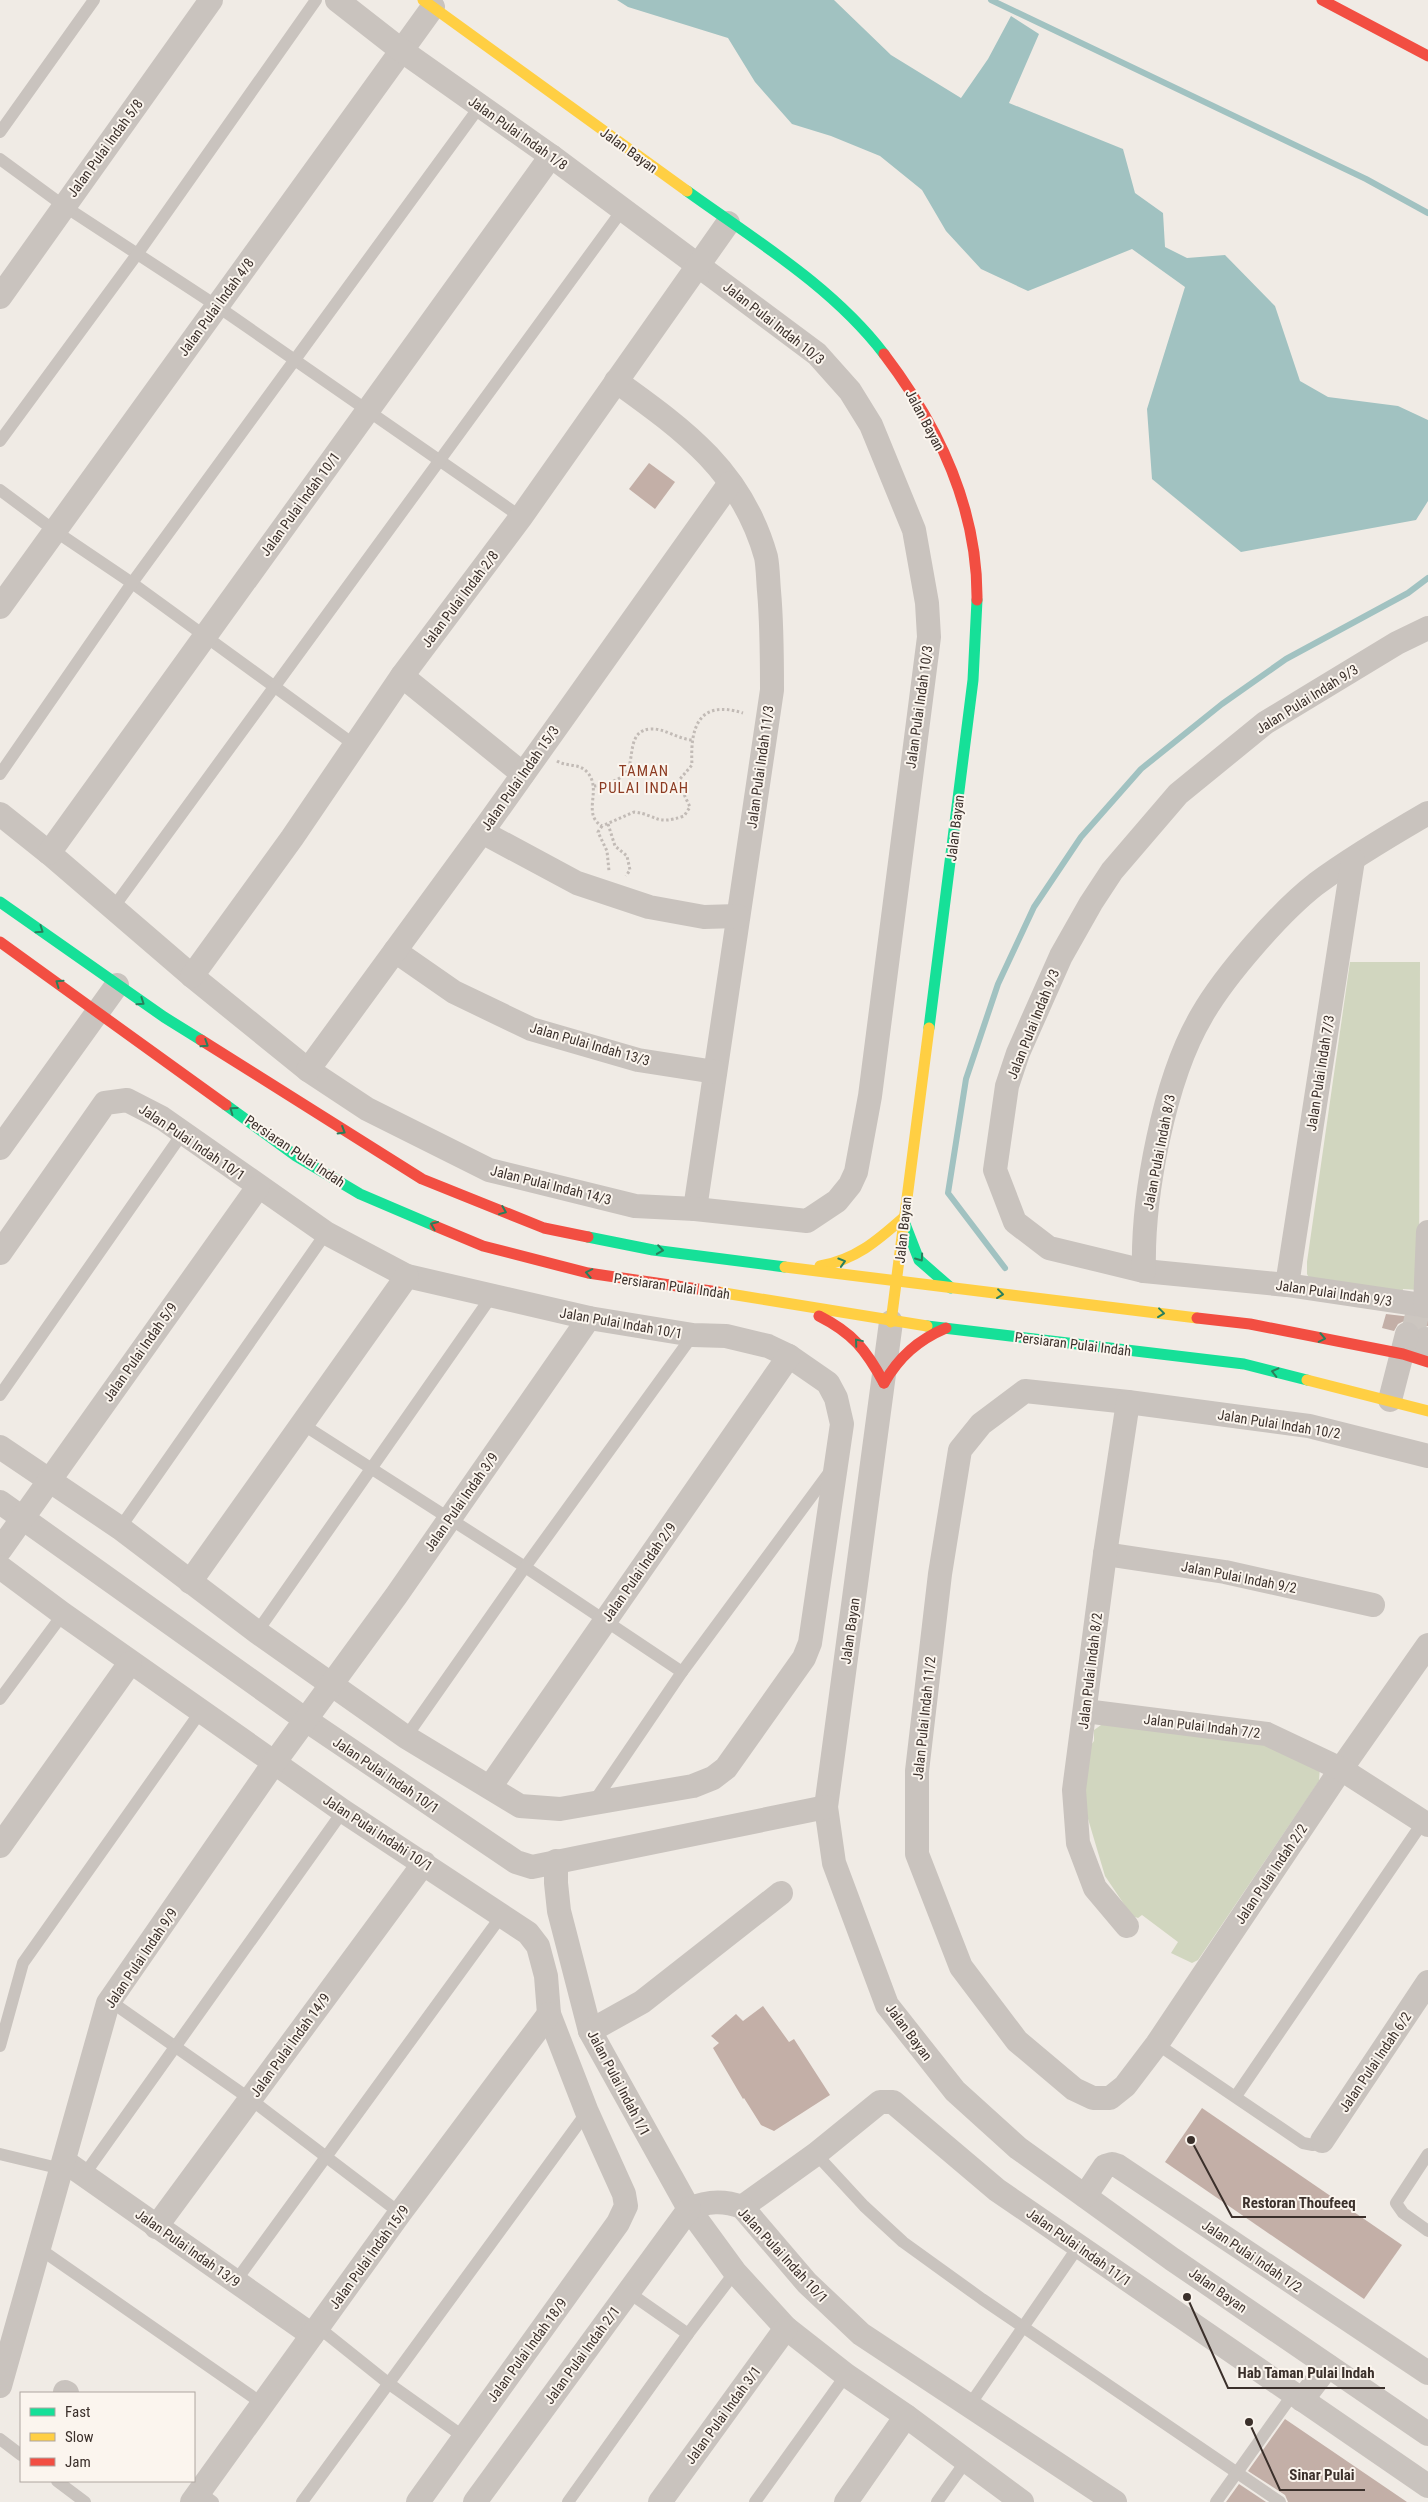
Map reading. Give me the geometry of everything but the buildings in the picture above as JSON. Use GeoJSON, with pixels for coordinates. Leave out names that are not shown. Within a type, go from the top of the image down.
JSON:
{"type":"FeatureCollection","features":[{"type":"Feature","properties":{"kind":"main road"},"geometry":{"type":"LineString","coordinates":[[1322,0],[1352,9],[1428,56]]}},
{"type":"Feature","properties":{"kind":"main road","name":"Jalan Bayan"},"geometry":{"type":"LineString","coordinates":[[428,4],[794,269],[843,310],[863,329],[895,368],[913,394],[949,466],[965,507],[974,548],[978,614],[973,680],[891,1322]]}},
{"type":"Feature","properties":{"kind":"main road"},"geometry":{"type":"LineString","coordinates":[[0,902],[117,985],[323,1119],[422,1179],[544,1228],[653,1250],[897,1282],[1250,1324],[1418,1331]]}},
{"type":"Feature","properties":{"kind":"main road","name":"Persiaran Pulai Indah"},"geometry":{"type":"LineString","coordinates":[[0,942],[296,1156],[360,1194],[483,1246],[588,1274],[793,1304],[891,1322],[1244,1364],[1428,1411]]}},
{"type":"Feature","properties":{"kind":"main road"},"geometry":{"type":"LineString","coordinates":[[794,1268],[838,1264],[859,1255],[903,1218],[919,1260],[951,1288]]}},
{"type":"Feature","properties":{"kind":"main road"},"geometry":{"type":"LineString","coordinates":[[793,1304],[839,1326],[854,1336],[866,1351],[884,1383],[900,1358],[908,1350],[932,1333],[946,1328]]}},
{"type":"Feature","properties":{"kind":"street","name":"Jalan Pulai Indah 5/8"},"geometry":{"type":"LineString","coordinates":[[0,297],[211,0]]}},
{"type":"Feature","properties":{"kind":"street","name":"Jalan Pulai Indah 1/8"},"geometry":{"type":"LineString","coordinates":[[337,0],[401,50],[699,264]]}},
{"type":"Feature","properties":{"kind":"street","name":"Jalan Pulai Indah 4/8"},"geometry":{"type":"LineString","coordinates":[[0,607],[401,50],[428,4]]}},
{"type":"Feature","properties":{"kind":"street","name":"Jalan Pulai Indah 10/1"},"geometry":{"type":"LineString","coordinates":[[49,853],[551,156]]}},
{"type":"Feature","properties":{"kind":"street","name":"Jalan Pulai Indah 2/8"},"geometry":{"type":"LineString","coordinates":[[192,976],[356,746],[402,676],[521,517],[728,223]]}},
{"type":"Feature","properties":{"kind":"street","name":"Jalan Pulai Indah 10/3"},"geometry":{"type":"LineString","coordinates":[[699,264],[817,354],[850,391],[871,425],[914,530],[927,603],[929,638],[870,1096],[856,1172]]}},
{"type":"Feature","properties":{"kind":"street","name":"Jalan Pulai Indah 11/3"},"geometry":{"type":"LineString","coordinates":[[616,382],[668,419],[698,444],[720,467],[750,518],[766,558],[772,635],[772,690],[695,1209]]}},
{"type":"Feature","properties":{"kind":"street","name":"Jalan Pulai Indah 15/3"},"geometry":{"type":"LineString","coordinates":[[308,1070],[482,832],[730,483]]}},
{"type":"Feature","properties":{"kind":"street","name":"Jalan Pulai Indah 9/3"},"geometry":{"type":"LineString","coordinates":[[1418,1331],[1287,1285],[1144,1271],[1049,1248],[1015,1222],[994,1170],[1007,1086],[1018,1053],[1061,956],[1090,903],[1112,871],[1178,794],[1265,723],[1397,643],[1428,628]]}},
{"type":"Feature","properties":{"kind":"street"},"geometry":{"type":"LineString","coordinates":[[402,676],[523,774]]}},
{"type":"Feature","properties":{"kind":"street","name":"Jalan Pulai Indah 8/3"},"geometry":{"type":"LineString","coordinates":[[1144,1271],[1143,1236],[1157,1145],[1173,1081],[1201,1015],[1236,967],[1271,928],[1315,885],[1428,813]]}},
{"type":"Feature","properties":{"kind":"street"},"geometry":{"type":"LineString","coordinates":[[0,814],[49,853],[192,976]]}},
{"type":"Feature","properties":{"kind":"street"},"geometry":{"type":"LineString","coordinates":[[482,832],[577,882],[649,907],[704,917],[738,916]]}},
{"type":"Feature","properties":{"kind":"street","name":"Jalan Pulai Indah 7/3"},"geometry":{"type":"LineString","coordinates":[[1287,1285],[1353,860]]}},
{"type":"Feature","properties":{"kind":"street","name":"Jalan Pulai Indah 13/3"},"geometry":{"type":"LineString","coordinates":[[395,951],[454,992],[531,1030],[638,1060],[715,1072]]}},
{"type":"Feature","properties":{"kind":"street","name":"Jalan Pulai Indah 14/3"},"geometry":{"type":"LineString","coordinates":[[192,976],[308,1070],[367,1109],[488,1170],[635,1206],[695,1209],[807,1221],[837,1201],[856,1172]]}},
{"type":"Feature","properties":{"kind":"street"},"geometry":{"type":"LineString","coordinates":[[0,1148],[117,985]]}},
{"type":"Feature","properties":{"kind":"street","name":"Jalan Pulai Indah 10/1"},"geometry":{"type":"LineString","coordinates":[[0,1253],[105,1103],[127,1100],[162,1118],[182,1134],[326,1232],[407,1276],[491,1297],[589,1318],[693,1336],[726,1336],[768,1346],[790,1356],[828,1383],[836,1398],[842,1424],[837,1462]]}},
{"type":"Feature","properties":{"kind":"street","name":"Jalan Pulai Indah 5/9"},"geometry":{"type":"LineString","coordinates":[[0,1550],[258,1186]]}},
{"type":"Feature","properties":{"kind":"street"},"geometry":{"type":"LineString","coordinates":[[1397,1402],[1418,1331],[1428,1232]]}},
{"type":"Feature","properties":{"kind":"street"},"geometry":{"type":"LineString","coordinates":[[190,1582],[407,1276]]}},
{"type":"Feature","properties":{"kind":"street","name":"Jalan Pulai Indah 3/9"},"geometry":{"type":"LineString","coordinates":[[332,1685],[589,1318]]}},
{"type":"Feature","properties":{"kind":"street","name":"Jalan Bayan"},"geometry":{"type":"LineString","coordinates":[[891,1322],[826,1807],[834,1862],[887,2005],[955,2091],[1018,2148],[1428,2434]]}},
{"type":"Feature","properties":{"kind":"street","name":"Jalan Pulai Indah 2/9"},"geometry":{"type":"LineString","coordinates":[[490,1787],[790,1356]]}},
{"type":"Feature","properties":{"kind":"street","name":"Jalan Pulai Indah 11/2"},"geometry":{"type":"LineString","coordinates":[[1110,2098],[1093,2098],[1074,2089],[1017,2041],[961,1966],[918,1854],[918,1771],[940,1574],[960,1450],[980,1424],[1025,1391],[1128,1402]]}},
{"type":"Feature","properties":{"kind":"street","name":"Jalan Pulai Indah 10/2"},"geometry":{"type":"LineString","coordinates":[[1128,1402],[1309,1426],[1428,1456]]}},
{"type":"Feature","properties":{"kind":"street","name":"Jalan Pulai Indah 8/2"},"geometry":{"type":"LineString","coordinates":[[1127,1926],[1096,1888],[1078,1843],[1074,1790],[1105,1554],[1128,1402]]}},
{"type":"Feature","properties":{"kind":"street"},"geometry":{"type":"LineString","coordinates":[[0,1447],[120,1528],[258,1632],[406,1737],[520,1806],[560,1809],[693,1786],[713,1778],[726,1768],[804,1658],[810,1643],[837,1462]]}},
{"type":"Feature","properties":{"kind":"street","name":"Jalan Pulai Indah 10/1"},"geometry":{"type":"LineString","coordinates":[[0,1502],[306,1720],[516,1862],[532,1867],[826,1807]]}},
{"type":"Feature","properties":{"kind":"street","name":"Jalan Pulai Indah 9/2"},"geometry":{"type":"LineString","coordinates":[[1105,1554],[1225,1572],[1373,1605]]}},
{"type":"Feature","properties":{"kind":"street","name":"Jalan Pulai Indahi 10/1"},"geometry":{"type":"LineString","coordinates":[[0,1567],[62,1614],[343,1811],[528,1933],[538,1946],[546,1976],[549,2014],[587,2112],[624,2194]]}},
{"type":"Feature","properties":{"kind":"street","name":"Jalan Pulai Indah 2/2"},"geometry":{"type":"LineString","coordinates":[[1110,2098],[1125,2086],[1157,2044],[1341,1768],[1428,1645]]}},
{"type":"Feature","properties":{"kind":"street"},"geometry":{"type":"LineString","coordinates":[[0,1846],[130,1662]]}},
{"type":"Feature","properties":{"kind":"street","name":"Jalan Pulai Indah 9/9"},"geometry":{"type":"LineString","coordinates":[[0,2386],[40,2249],[103,2016],[110,2001],[274,1763],[332,1685]]}},
{"type":"Feature","properties":{"kind":"street","name":"Jalan Pulai Indah 7/2"},"geometry":{"type":"LineString","coordinates":[[1085,1711],[1267,1734],[1341,1768],[1426,1821]]}},
{"type":"Feature","properties":{"kind":"street","name":"Jalan Pulai Indah 1/1"},"geometry":{"type":"LineString","coordinates":[[556,1861],[559,1911],[590,2031],[689,2209]]}},
{"type":"Feature","properties":{"kind":"street","name":"Jalan Pulai Indah 14/9"},"geometry":{"type":"LineString","coordinates":[[156,2227],[424,1863]]}},
{"type":"Feature","properties":{"kind":"street"},"geometry":{"type":"LineString","coordinates":[[590,2031],[642,2002],[781,1893]]}},
{"type":"Feature","properties":{"kind":"street","name":"Jalan Pulai Indah 6/2"},"geometry":{"type":"LineString","coordinates":[[1322,2141],[1428,1982]]}},
{"type":"Feature","properties":{"kind":"street","name":"Jalan Pulai Indah 15/9"},"geometry":{"type":"LineString","coordinates":[[198,2494],[400,2213],[549,2014]]}},
{"type":"Feature","properties":{"kind":"street","name":"Jalan Pulai Indah 11/1"},"geometry":{"type":"LineString","coordinates":[[742,2207],[816,2154],[880,2102],[893,2102],[997,2190],[1428,2486]]}},
{"type":"Feature","properties":{"kind":"street","name":"Jalan Pulai Indah 1/2"},"geometry":{"type":"LineString","coordinates":[[1085,2196],[1105,2166],[1112,2164],[1118,2166],[1428,2373]]}},
{"type":"Feature","properties":{"kind":"street","name":"Jalan Pulai Indah 13/9"},"geometry":{"type":"LineString","coordinates":[[63,2165],[84,2175],[235,2282],[315,2331]]}},
{"type":"Feature","properties":{"kind":"street","name":"Jalan Pulai Indah 18/9"},"geometry":{"type":"LineString","coordinates":[[418,2502],[618,2222],[626,2206],[624,2194]]}},
{"type":"Feature","properties":{"kind":"street","name":"Jalan Pulai Indah 10/1"},"geometry":{"type":"LineString","coordinates":[[689,2209],[715,2201],[729,2202],[742,2207],[807,2283],[861,2334],[1115,2502]]}},
{"type":"Feature","properties":{"kind":"street"},"geometry":{"type":"LineString","coordinates":[[689,2209],[735,2272],[786,2328],[846,2375],[906,2416],[1022,2502]]}},
{"type":"Feature","properties":{"kind":"street","name":"Jalan Pulai Indah 2/1"},"geometry":{"type":"LineString","coordinates":[[475,2502],[689,2209]]}},
{"type":"Feature","properties":{"kind":"street","name":"Jalan Pulai Indah 3/1"},"geometry":{"type":"LineString","coordinates":[[660,2502],[786,2328]]}},
{"type":"Feature","properties":{"kind":"street"},"geometry":{"type":"LineString","coordinates":[[1298,2397],[1328,2366]]}},
{"type":"Feature","properties":{"kind":"street"},"geometry":{"type":"LineString","coordinates":[[846,2502],[906,2416]]}},
{"type":"Feature","properties":{"kind":"lane"},"geometry":{"type":"LineString","coordinates":[[0,132],[94,0]]}},
{"type":"Feature","properties":{"kind":"lane"},"geometry":{"type":"LineString","coordinates":[[0,441],[138,253],[316,0]]}},
{"type":"Feature","properties":{"kind":"lane"},"geometry":{"type":"LineString","coordinates":[[0,774],[132,583],[480,106]]}},
{"type":"Feature","properties":{"kind":"lane"},"geometry":{"type":"LineString","coordinates":[[0,159],[64,206],[217,306],[521,517]]}},
{"type":"Feature","properties":{"kind":"lane"},"geometry":{"type":"LineString","coordinates":[[114,908],[623,210]]}},
{"type":"Feature","properties":{"kind":"lane"},"geometry":{"type":"LineString","coordinates":[[0,490],[55,531],[132,583],[356,746]]}},
{"type":"Feature","properties":{"kind":"lane"},"geometry":{"type":"LineString","coordinates":[[0,1395],[182,1134]]}},
{"type":"Feature","properties":{"kind":"lane"},"geometry":{"type":"LineString","coordinates":[[120,1528],[326,1232]]}},
{"type":"Feature","properties":{"kind":"lane"},"geometry":{"type":"LineString","coordinates":[[258,1632],[491,1297]]}},
{"type":"Feature","properties":{"kind":"lane"},"geometry":{"type":"LineString","coordinates":[[406,1737],[525,1568],[693,1336]]}},
{"type":"Feature","properties":{"kind":"lane"},"geometry":{"type":"LineString","coordinates":[[302,1424],[682,1672]]}},
{"type":"Feature","properties":{"kind":"lane"},"geometry":{"type":"LineString","coordinates":[[592,1804],[682,1672],[837,1462]]}},
{"type":"Feature","properties":{"kind":"lane"},"geometry":{"type":"LineString","coordinates":[[0,1699],[62,1614]]}},
{"type":"Feature","properties":{"kind":"lane"},"geometry":{"type":"LineString","coordinates":[[0,2046],[24,1963],[201,1712]]}},
{"type":"Feature","properties":{"kind":"lane"},"geometry":{"type":"LineString","coordinates":[[84,2175],[343,1811]]}},
{"type":"Feature","properties":{"kind":"lane"},"geometry":{"type":"LineString","coordinates":[[1236,2096],[1426,1821]]}},
{"type":"Feature","properties":{"kind":"lane"},"geometry":{"type":"LineString","coordinates":[[235,2282],[328,2157],[502,1915]]}},
{"type":"Feature","properties":{"kind":"lane"},"geometry":{"type":"LineString","coordinates":[[110,2001],[250,2099],[400,2213]]}},
{"type":"Feature","properties":{"kind":"lane"},"geometry":{"type":"LineString","coordinates":[[1157,2044],[1303,2143],[1313,2145],[1322,2141]]}},
{"type":"Feature","properties":{"kind":"lane"},"geometry":{"type":"LineString","coordinates":[[302,2502],[587,2112]]}},
{"type":"Feature","properties":{"kind":"lane"},"geometry":{"type":"LineString","coordinates":[[0,2154],[63,2165]]}},
{"type":"Feature","properties":{"kind":"lane"},"geometry":{"type":"LineString","coordinates":[[816,2154],[864,2206],[902,2242],[1280,2502]]}},
{"type":"Feature","properties":{"kind":"lane"},"geometry":{"type":"LineString","coordinates":[[1428,2154],[1396,2203],[1403,2213],[1428,2231]]}},
{"type":"Feature","properties":{"kind":"lane"},"geometry":{"type":"LineString","coordinates":[[969,2406],[1078,2247]]}},
{"type":"Feature","properties":{"kind":"lane"},"geometry":{"type":"LineString","coordinates":[[40,2249],[263,2404]]}},
{"type":"Feature","properties":{"kind":"lane"},"geometry":{"type":"LineString","coordinates":[[568,2502],[688,2334],[735,2272]]}},
{"type":"Feature","properties":{"kind":"lane"},"geometry":{"type":"LineString","coordinates":[[628,2292],[688,2334]]}},
{"type":"Feature","properties":{"kind":"lane"},"geometry":{"type":"LineString","coordinates":[[315,2331],[464,2437]]}},
{"type":"Feature","properties":{"kind":"lane"},"geometry":{"type":"LineString","coordinates":[[755,2502],[846,2375]]}},
{"type":"Feature","properties":{"kind":"lane"},"geometry":{"type":"LineString","coordinates":[[1216,2502],[1237,2472],[1298,2397]]}},
{"type":"Feature","properties":{"kind":"lane"},"geometry":{"type":"LineString","coordinates":[[0,2439],[20,2454]]}},
{"type":"Feature","properties":{"kind":"lane"},"geometry":{"type":"LineString","coordinates":[[937,2502],[966,2461]]}},
{"type":"Feature","properties":{"kind":"lane"},"geometry":{"type":"LineString","coordinates":[[58,2482],[85,2502]]}},
{"type":"Feature","properties":{"kind":"path"},"geometry":{"type":"LineString","coordinates":[[610,873],[607,851],[598,832],[602,826],[634,812],[658,820],[672,820],[684,816],[690,807],[679,784],[680,779],[692,765],[692,740],[695,725],[704,714],[726,710],[742,713]]}},
{"type":"Feature","properties":{"kind":"path"},"geometry":{"type":"LineString","coordinates":[[594,786],[602,785],[625,774],[629,768],[634,742],[637,735],[643,731],[657,729],[692,740]]}},
{"type":"Feature","properties":{"kind":"path"},"geometry":{"type":"LineString","coordinates":[[551,758],[561,763],[582,767],[591,777],[594,786],[591,808],[597,823],[602,826]]}},
{"type":"Feature","properties":{"kind":"path"},"geometry":{"type":"LineString","coordinates":[[608,824],[615,846],[627,856],[630,864],[628,874],[619,878]]}},
{"type":"Feature","properties":{"kind":"green space"},"geometry":{"type":"Polygon","coordinates":[[[1350,962],[1420,962],[1419,1290],[1403,1289],[1402,1296],[1311,1282],[1307,1274],[1307,1262],[1350,962]]]}},
{"type":"Feature","properties":{"kind":"green space"},"geometry":{"type":"Polygon","coordinates":[[[1104,1723],[1272,1744],[1320,1767],[1319,1781],[1198,1960],[1192,1963],[1171,1953],[1178,1942],[1142,1915],[1138,1918],[1132,1916],[1105,1876],[1086,1812],[1084,1781],[1087,1750],[1094,1741],[1094,1730],[1104,1723]]]}},
{"type":"Feature","properties":{"kind":"water"},"geometry":{"type":"Polygon","coordinates":[[[617,0],[834,0],[891,55],[961,98],[988,59],[1011,16],[1039,34],[1009,103],[1123,149],[1135,193],[1163,213],[1165,247],[1187,258],[1225,255],[1275,306],[1300,381],[1328,397],[1398,406],[1428,420],[1428,501],[1416,520],[1241,552],[1152,479],[1147,409],[1185,287],[1132,249],[1028,291],[981,269],[946,231],[922,190],[880,156],[831,136],[792,124],[755,82],[728,38],[628,7],[617,0]]]}},
{"type":"Feature","properties":{"kind":"waterway"},"geometry":{"type":"LineString","coordinates":[[991,0],[1366,179],[1428,213]]}},
{"type":"Feature","properties":{"kind":"waterway"},"geometry":{"type":"LineString","coordinates":[[1005,1268],[948,1193],[966,1079],[998,984],[1034,907],[1081,837],[1141,769],[1222,704],[1286,659],[1408,593],[1428,578]]}},
{"type":"Feature","properties":{"kind":"tunnel"},"geometry":{"type":"LineString","coordinates":[[1412,1336],[1417,1315]]}},
{"type":"Feature","properties":{"kind":"traffic: fast"},"geometry":{"type":"LineString","coordinates":[[687,191],[766,246],[817,286],[864,330],[884,354]]}},
{"type":"Feature","properties":{"kind":"traffic: fast"},"geometry":{"type":"LineString","coordinates":[[929,1028],[973,680],[977,600]]}},
{"type":"Feature","properties":{"kind":"traffic: fast"},"geometry":{"type":"LineString","coordinates":[[0,902],[164,1017],[201,1040]]}},
{"type":"Feature","properties":{"kind":"traffic: fast"},"geometry":{"type":"LineString","coordinates":[[226,1105],[296,1156],[360,1194],[435,1226]]}},
{"type":"Feature","properties":{"kind":"traffic: fast"},"geometry":{"type":"LineString","coordinates":[[905,1224],[919,1260],[951,1288]]}},
{"type":"Feature","properties":{"kind":"traffic: fast"},"geometry":{"type":"LineString","coordinates":[[588,1237],[653,1250],[785,1267]]}},
{"type":"Feature","properties":{"kind":"traffic: fast"},"geometry":{"type":"LineString","coordinates":[[927,1326],[1244,1364],[1307,1380]]}},
{"type":"Feature","properties":{"kind":"traffic: slow"},"geometry":{"type":"LineString","coordinates":[[423,0],[687,191]]}},
{"type":"Feature","properties":{"kind":"traffic: slow"},"geometry":{"type":"LineString","coordinates":[[891,1322],[929,1028]]}},
{"type":"Feature","properties":{"kind":"traffic: slow"},"geometry":{"type":"LineString","coordinates":[[820,1266],[855,1254],[875,1242],[903,1218]]}},
{"type":"Feature","properties":{"kind":"traffic: slow"},"geometry":{"type":"LineString","coordinates":[[785,1267],[1197,1318]]}},
{"type":"Feature","properties":{"kind":"traffic: slow"},"geometry":{"type":"LineString","coordinates":[[718,1292],[927,1326]]}},
{"type":"Feature","properties":{"kind":"traffic: slow"},"geometry":{"type":"LineString","coordinates":[[1307,1380],[1428,1411]]}},
{"type":"Feature","properties":{"kind":"traffic: jam"},"geometry":{"type":"LineString","coordinates":[[1322,0],[1428,56]]}},
{"type":"Feature","properties":{"kind":"traffic: jam"},"geometry":{"type":"LineString","coordinates":[[884,354],[904,381],[921,410],[951,470],[962,501],[970,533],[976,566],[977,600]]}},
{"type":"Feature","properties":{"kind":"traffic: jam"},"geometry":{"type":"LineString","coordinates":[[0,942],[226,1105]]}},
{"type":"Feature","properties":{"kind":"traffic: jam"},"geometry":{"type":"LineString","coordinates":[[201,1040],[422,1179],[544,1228],[588,1237]]}},
{"type":"Feature","properties":{"kind":"traffic: jam"},"geometry":{"type":"LineString","coordinates":[[435,1226],[483,1246],[588,1273],[718,1292]]}},
{"type":"Feature","properties":{"kind":"traffic: jam"},"geometry":{"type":"LineString","coordinates":[[819,1316],[850,1336],[871,1361],[884,1383]]}},
{"type":"Feature","properties":{"kind":"traffic: jam"},"geometry":{"type":"LineString","coordinates":[[1197,1318],[1250,1324],[1403,1354],[1428,1362]]}},
{"type":"Feature","properties":{"kind":"traffic: jam"},"geometry":{"type":"LineString","coordinates":[[884,1383],[896,1365],[910,1350],[946,1328]]}},
{"type":"Feature","properties":{"kind":"place","name":"Restoran Thoufeeq"},"geometry":{"type":"Point","coordinates":[1191,2140]}},
{"type":"Feature","properties":{"kind":"place","name":"Hab Taman Pulai Indah"},"geometry":{"type":"Point","coordinates":[1187,2297]}},
{"type":"Feature","properties":{"kind":"place","name":"Sinar Pulai"},"geometry":{"type":"Point","coordinates":[1249,2422]}},
{"type":"Feature","properties":{"kind":"district","name":"TAMAN PULAI INDAH"},"geometry":{"type":"Point","coordinates":[644,780]}}]}
